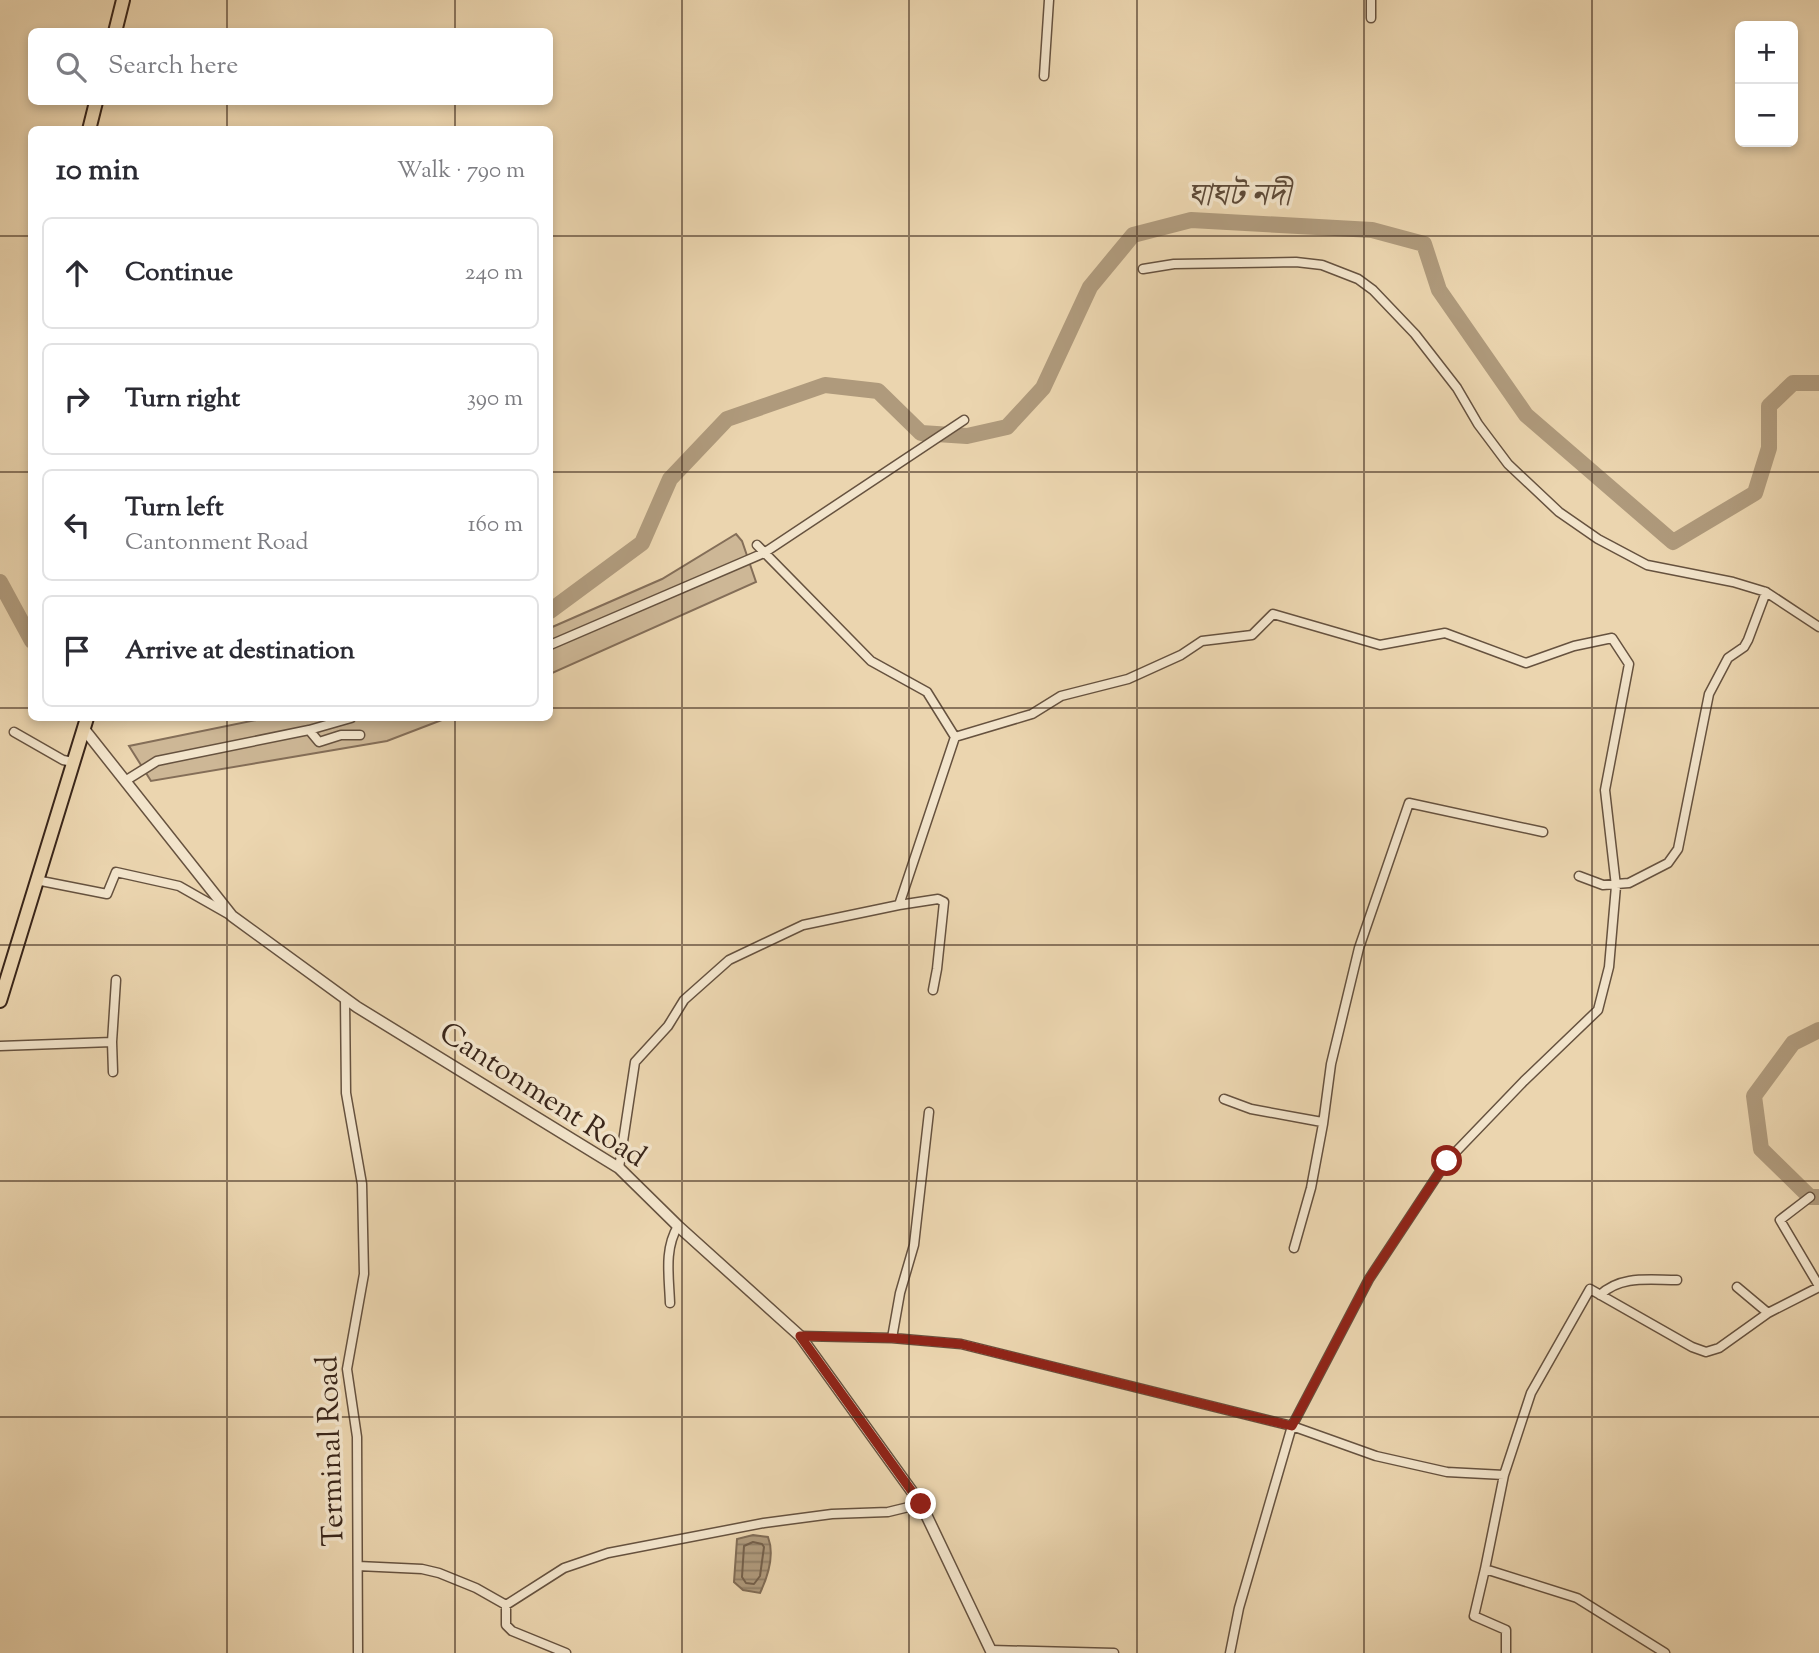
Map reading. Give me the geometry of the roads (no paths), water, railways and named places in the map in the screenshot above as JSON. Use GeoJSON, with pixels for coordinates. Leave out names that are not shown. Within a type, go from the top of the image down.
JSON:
{"type":"FeatureCollection","features":[{"type":"Feature","properties":{"kind":"main road"},"geometry":{"type":"LineString","coordinates":[[116,28],[123,0]]}},
{"type":"Feature","properties":{"kind":"main road"},"geometry":{"type":"LineString","coordinates":[[90,126],[95,105]]}},
{"type":"Feature","properties":{"kind":"main road"},"geometry":{"type":"LineString","coordinates":[[0,1001],[85,723]]}},
{"type":"Feature","properties":{"kind":"street"},"geometry":{"type":"LineString","coordinates":[[1044,76],[1049,0]]}},
{"type":"Feature","properties":{"kind":"street"},"geometry":{"type":"LineString","coordinates":[[1371,0],[1371,18]]}},
{"type":"Feature","properties":{"kind":"street"},"geometry":{"type":"LineString","coordinates":[[1143,269],[1174,264],[1296,262],[1322,265],[1358,279],[1373,290],[1415,334],[1457,388],[1478,424],[1508,464],[1559,512],[1598,539],[1647,565],[1733,582],[1766,592],[1819,627]]}},
{"type":"Feature","properties":{"kind":"street"},"geometry":{"type":"LineString","coordinates":[[553,644],[764,552],[964,420]]}},
{"type":"Feature","properties":{"kind":"street"},"geometry":{"type":"LineString","coordinates":[[757,545],[871,661],[927,692],[955,737]]}},
{"type":"Feature","properties":{"kind":"street"},"geometry":{"type":"LineString","coordinates":[[1579,876],[1604,885],[1629,883],[1668,863],[1678,849],[1709,694],[1728,658],[1744,647],[1748,640],[1766,592]]}},
{"type":"Feature","properties":{"kind":"street"},"geometry":{"type":"LineString","coordinates":[[955,737],[1032,714],[1061,696],[1128,679],[1181,655],[1202,641],[1252,635],[1273,614],[1380,645],[1444,633],[1526,663],[1574,646],[1612,638],[1629,664],[1605,790],[1616,886],[1609,967],[1598,1010],[1524,1081],[1447,1161],[1369,1279],[1292,1426],[1239,1608],[1230,1653]]}},
{"type":"Feature","properties":{"kind":"street"},"geometry":{"type":"LineString","coordinates":[[125,781],[157,761],[340,721]]}},
{"type":"Feature","properties":{"kind":"street","name":"Cantonment Road"},"geometry":{"type":"LineString","coordinates":[[85,723],[125,781],[232,916],[345,998],[619,1168],[678,1226],[800,1336],[921,1504],[991,1651]]}},
{"type":"Feature","properties":{"kind":"street"},"geometry":{"type":"LineString","coordinates":[[309,730],[319,742],[341,735],[360,735]]}},
{"type":"Feature","properties":{"kind":"street"},"geometry":{"type":"LineString","coordinates":[[14,732],[63,760],[73,762]]}},
{"type":"Feature","properties":{"kind":"street"},"geometry":{"type":"LineString","coordinates":[[899,905],[955,737]]}},
{"type":"Feature","properties":{"kind":"street"},"geometry":{"type":"LineString","coordinates":[[1294,1248],[1311,1188],[1331,1064],[1359,948],[1409,803],[1543,832]]}},
{"type":"Feature","properties":{"kind":"street"},"geometry":{"type":"LineString","coordinates":[[36,880],[107,894],[116,872],[179,886],[232,916]]}},
{"type":"Feature","properties":{"kind":"street"},"geometry":{"type":"LineString","coordinates":[[619,1168],[635,1062],[668,1026],[684,1000],[729,960],[803,925],[938,899],[944,902],[933,990]]}},
{"type":"Feature","properties":{"kind":"street"},"geometry":{"type":"LineString","coordinates":[[113,1072],[111,1041],[116,980]]}},
{"type":"Feature","properties":{"kind":"street","name":"Terminal Road"},"geometry":{"type":"LineString","coordinates":[[345,998],[346,1093],[362,1184],[364,1274],[347,1369],[357,1437],[358,1653]]}},
{"type":"Feature","properties":{"kind":"street"},"geometry":{"type":"LineString","coordinates":[[0,1046],[111,1041]]}},
{"type":"Feature","properties":{"kind":"street"},"geometry":{"type":"LineString","coordinates":[[1224,1099],[1251,1109],[1322,1122]]}},
{"type":"Feature","properties":{"kind":"street"},"geometry":{"type":"LineString","coordinates":[[892,1338],[900,1293],[914,1245],[929,1112]]}},
{"type":"Feature","properties":{"kind":"street"},"geometry":{"type":"LineString","coordinates":[[1506,1653],[1506,1630],[1474,1616],[1504,1475],[1531,1394],[1590,1289],[1692,1347],[1706,1352],[1719,1348],[1768,1313],[1819,1287],[1780,1220],[1810,1197]]}},
{"type":"Feature","properties":{"kind":"street"},"geometry":{"type":"LineString","coordinates":[[670,1303],[668,1259],[671,1237],[678,1226]]}},
{"type":"Feature","properties":{"kind":"street"},"geometry":{"type":"LineString","coordinates":[[1600,1294],[1610,1284],[1633,1279],[1677,1280]]}},
{"type":"Feature","properties":{"kind":"street"},"geometry":{"type":"LineString","coordinates":[[1737,1287],[1768,1313]]}},
{"type":"Feature","properties":{"kind":"street"},"geometry":{"type":"LineString","coordinates":[[800,1336],[892,1338],[961,1344],[1292,1426],[1388,1459],[1447,1472],[1504,1475]]}},
{"type":"Feature","properties":{"kind":"street"},"geometry":{"type":"LineString","coordinates":[[506,1605],[564,1568],[608,1553],[764,1523],[832,1514],[888,1512],[921,1504]]}},
{"type":"Feature","properties":{"kind":"street"},"geometry":{"type":"LineString","coordinates":[[358,1566],[430,1571],[476,1588],[506,1605]]}},
{"type":"Feature","properties":{"kind":"street"},"geometry":{"type":"LineString","coordinates":[[1485,1569],[1577,1598],[1665,1653]]}},
{"type":"Feature","properties":{"kind":"street"},"geometry":{"type":"LineString","coordinates":[[506,1605],[506,1625],[512,1631],[566,1653]]}},
{"type":"Feature","properties":{"kind":"street"},"geometry":{"type":"LineString","coordinates":[[991,1651],[1114,1653]]}},
{"type":"Feature","properties":{"kind":"water"},"geometry":{"type":"Polygon","coordinates":[[[753,1535],[768,1537],[771,1551],[770,1565],[760,1593],[743,1590],[734,1582],[737,1539],[753,1535]]]}},
{"type":"Feature","properties":{"kind":"waterway","name":"ঘাঘট নদী"},"geometry":{"type":"LineString","coordinates":[[553,609],[642,543],[670,479],[727,419],[825,385],[878,391],[921,433],[967,436],[1007,427],[1043,388],[1090,287],[1133,235],[1191,220],[1372,230],[1424,244],[1439,290],[1526,415],[1673,542],[1755,493],[1769,448],[1769,406],[1793,383],[1819,383]]}},
{"type":"Feature","properties":{"kind":"waterway","name":"ঘাঘট নদী"},"geometry":{"type":"LineString","coordinates":[[0,582],[28,634]]}},
{"type":"Feature","properties":{"kind":"waterway","name":"ঘাঘট নদী"},"geometry":{"type":"LineString","coordinates":[[1819,1030],[1793,1043],[1754,1096],[1761,1149],[1810,1197],[1819,1197]]}}]}
